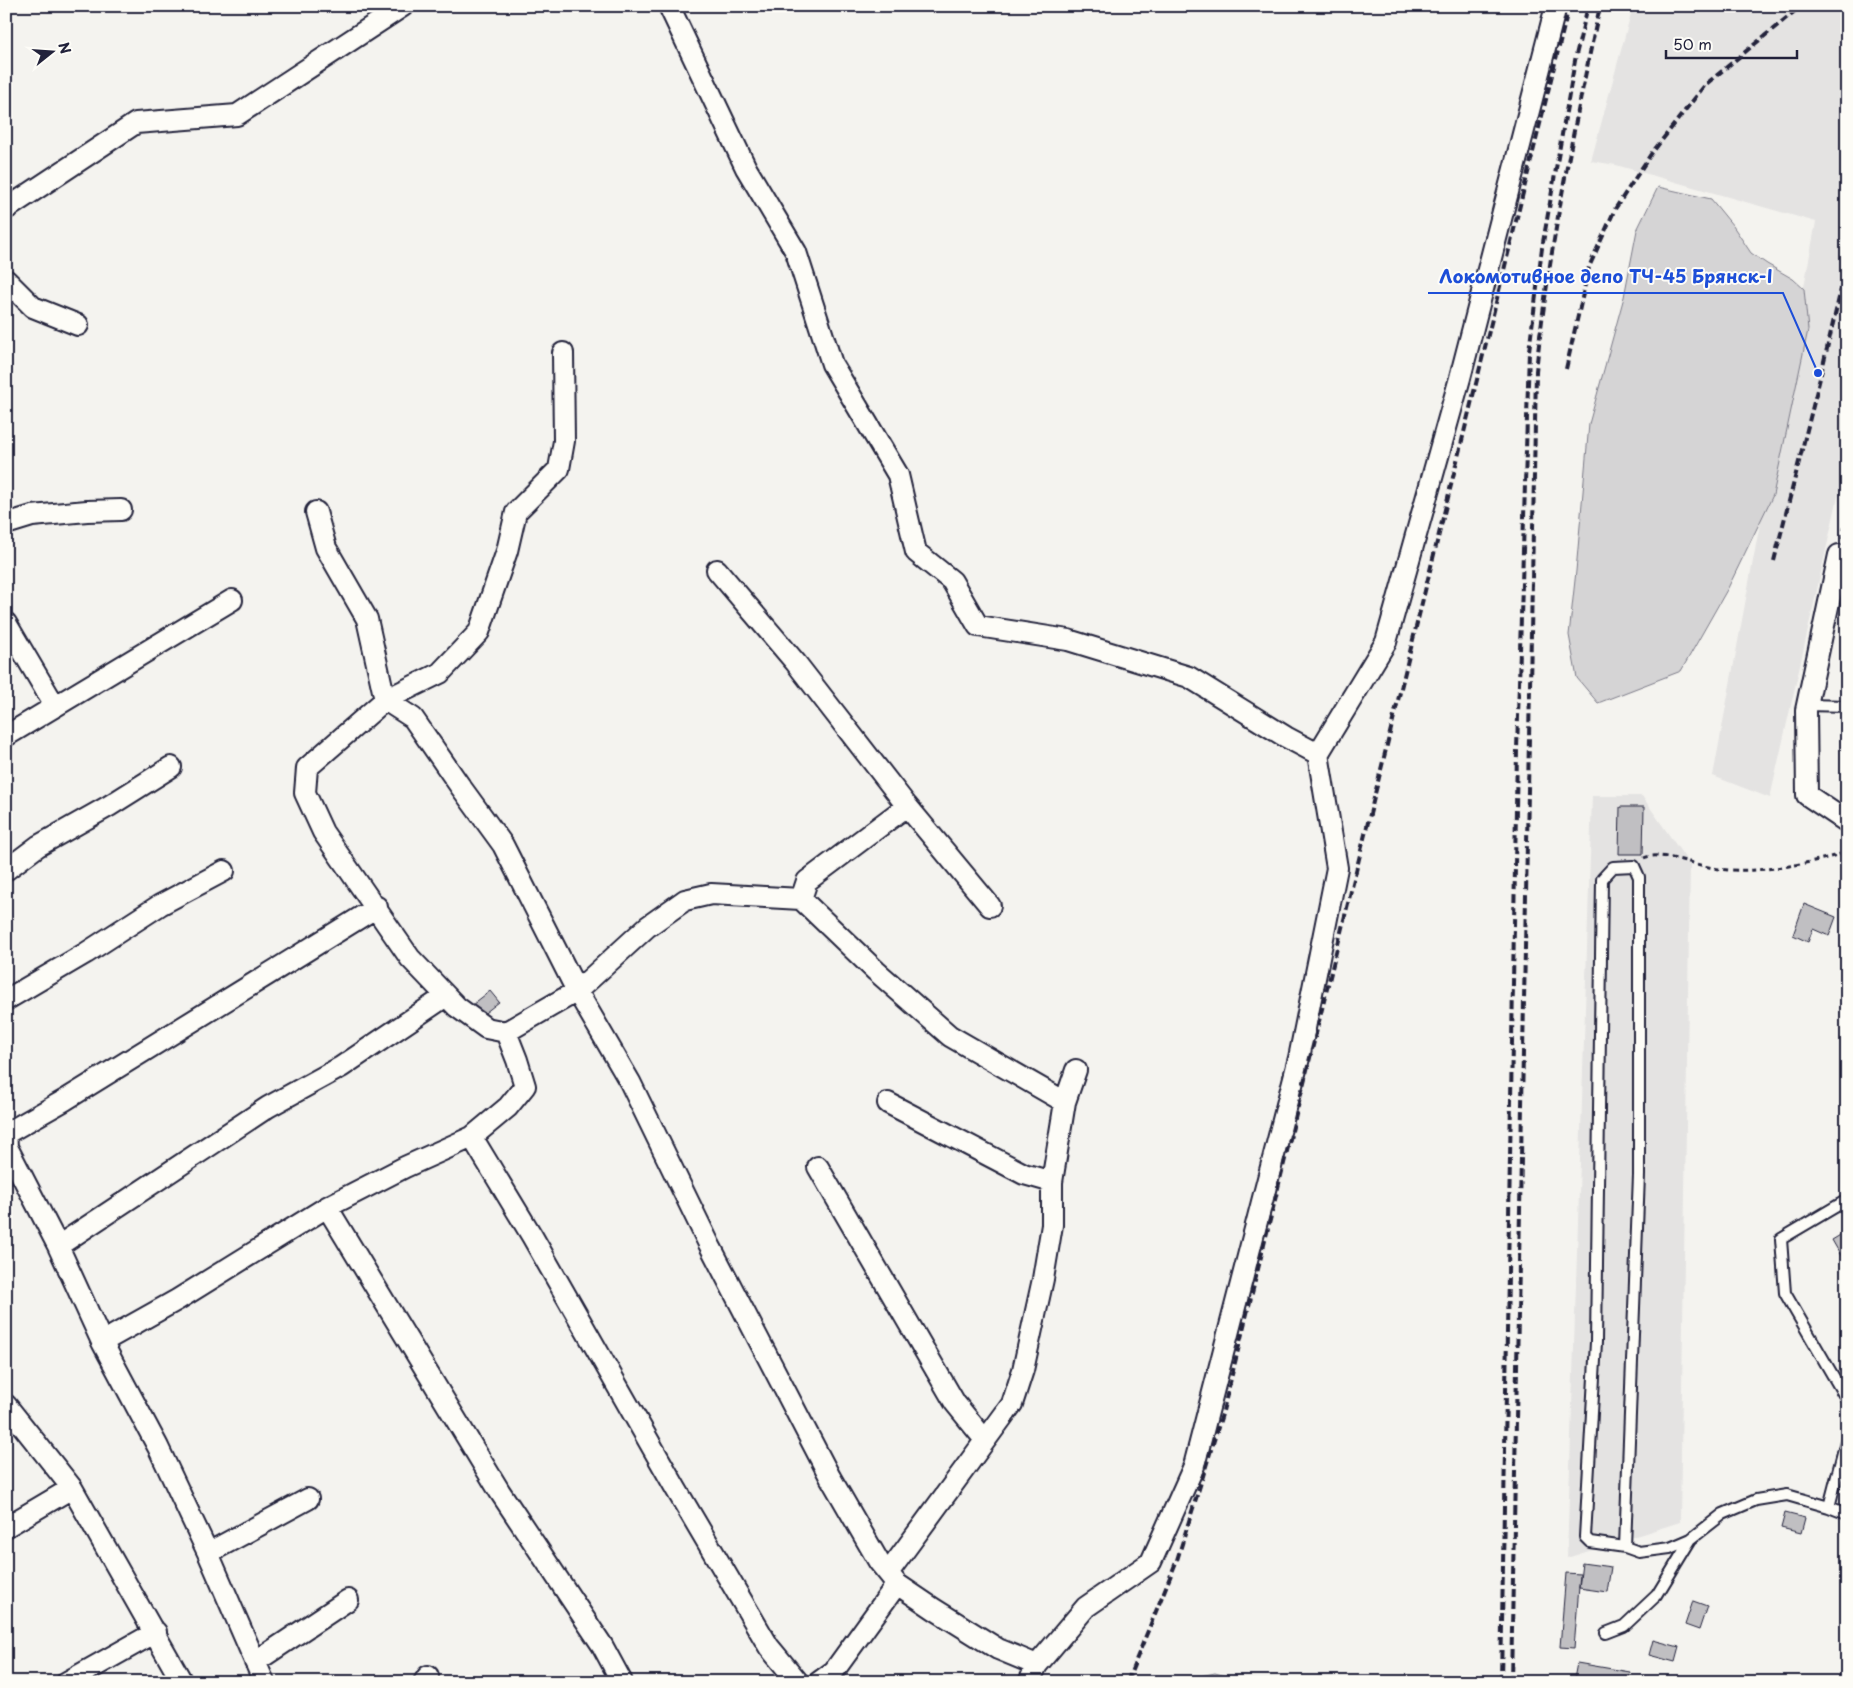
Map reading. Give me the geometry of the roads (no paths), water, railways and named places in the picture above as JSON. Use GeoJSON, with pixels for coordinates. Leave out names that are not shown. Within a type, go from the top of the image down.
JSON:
{"type":"FeatureCollection","features":[{"type":"Feature","properties":{"kind":"street"},"geometry":{"type":"LineString","coordinates":[[6,209],[136,123],[237,115],[403,6]]}},
{"type":"Feature","properties":{"kind":"street"},"geometry":{"type":"LineString","coordinates":[[669,6],[746,168],[796,252],[832,364],[898,474],[916,552],[952,581],[978,626],[1068,640],[1189,677],[1286,737],[1318,754]]}},
{"type":"Feature","properties":{"kind":"street"},"geometry":{"type":"LineString","coordinates":[[316,512],[326,548],[367,619],[385,700],[413,718],[503,845],[577,991],[630,1082],[709,1244],[830,1477],[879,1562],[892,1579],[1033,1674],[1086,1607],[1151,1562],[1194,1466],[1299,1058],[1337,868],[1318,754],[1386,642],[1460,378],[1556,6]]}},
{"type":"Feature","properties":{"kind":"street"},"geometry":{"type":"LineString","coordinates":[[6,280],[33,307],[78,325]]}},
{"type":"Feature","properties":{"kind":"street"},"geometry":{"type":"LineString","coordinates":[[563,353],[564,441],[559,469],[516,512],[507,551],[479,632],[440,673],[385,700],[307,768],[305,793],[324,832],[410,958],[457,1007],[486,1028],[506,1032],[577,991],[647,927],[685,900],[711,894],[800,899],[876,972],[950,1036],[1065,1102]]}},
{"type":"Feature","properties":{"kind":"street"},"geometry":{"type":"LineString","coordinates":[[6,524],[32,516],[87,510],[121,510]]}},
{"type":"Feature","properties":{"kind":"street"},"geometry":{"type":"LineString","coordinates":[[1838,555],[1807,706],[1807,794],[1847,822]]}},
{"type":"Feature","properties":{"kind":"street"},"geometry":{"type":"LineString","coordinates":[[717,570],[796,663],[907,806],[990,906]]}},
{"type":"Feature","properties":{"kind":"street"},"geometry":{"type":"LineString","coordinates":[[6,736],[232,600]]}},
{"type":"Feature","properties":{"kind":"street"},"geometry":{"type":"LineString","coordinates":[[6,623],[55,706]]}},
{"type":"Feature","properties":{"kind":"street"},"geometry":{"type":"LineString","coordinates":[[6,870],[38,846],[110,806],[171,767]]}},
{"type":"Feature","properties":{"kind":"street"},"geometry":{"type":"LineString","coordinates":[[800,899],[807,881],[907,806]]}},
{"type":"Feature","properties":{"kind":"street"},"geometry":{"type":"LineString","coordinates":[[6,1000],[86,953],[160,905],[224,871]]}},
{"type":"Feature","properties":{"kind":"street"},"geometry":{"type":"LineString","coordinates":[[264,1682],[208,1553],[158,1448],[102,1342],[7,1139],[65,1100],[376,907]]}},
{"type":"Feature","properties":{"kind":"street"},"geometry":{"type":"LineString","coordinates":[[58,1246],[268,1107],[341,1067],[446,996]]}},
{"type":"Feature","properties":{"kind":"street"},"geometry":{"type":"LineString","coordinates":[[102,1342],[177,1300],[327,1207],[405,1167],[472,1137],[508,1107],[525,1086],[518,1060],[506,1032]]}},
{"type":"Feature","properties":{"kind":"street"},"geometry":{"type":"LineString","coordinates":[[819,1682],[834,1671],[892,1579],[1012,1404],[1023,1370],[1052,1225],[1052,1182],[1065,1102],[1076,1070]]}},
{"type":"Feature","properties":{"kind":"street"},"geometry":{"type":"LineString","coordinates":[[888,1103],[1024,1174],[1052,1182]]}},
{"type":"Feature","properties":{"kind":"street"},"geometry":{"type":"LineString","coordinates":[[472,1137],[532,1236],[769,1647],[798,1682]]}},
{"type":"Feature","properties":{"kind":"street"},"geometry":{"type":"LineString","coordinates":[[818,1167],[955,1403],[986,1440]]}},
{"type":"Feature","properties":{"kind":"street"},"geometry":{"type":"LineString","coordinates":[[327,1207],[495,1484],[602,1645],[621,1682]]}},
{"type":"Feature","properties":{"kind":"street"},"geometry":{"type":"LineString","coordinates":[[6,1405],[72,1488],[156,1632],[182,1682]]}},
{"type":"Feature","properties":{"kind":"street"},"geometry":{"type":"LineString","coordinates":[[6,1527],[72,1488]]}},
{"type":"Feature","properties":{"kind":"street"},"geometry":{"type":"LineString","coordinates":[[208,1553],[308,1499]]}},
{"type":"Feature","properties":{"kind":"street"},"geometry":{"type":"LineString","coordinates":[[254,1662],[348,1600]]}},
{"type":"Feature","properties":{"kind":"street"},"geometry":{"type":"LineString","coordinates":[[67,1682],[156,1632]]}},
{"type":"Feature","properties":{"kind":"lane"},"geometry":{"type":"LineString","coordinates":[[1807,706],[1847,706]]}},
{"type":"Feature","properties":{"kind":"lane"},"geometry":{"type":"LineString","coordinates":[[1625,1547],[1639,1175],[1639,877],[1634,866],[1613,867],[1602,879],[1596,1342],[1585,1537],[1590,1542],[1625,1547],[1639,1552],[1670,1548],[1691,1539],[1723,1514],[1756,1500],[1787,1494],[1847,1514]]}},
{"type":"Feature","properties":{"kind":"lane"},"geometry":{"type":"LineString","coordinates":[[1847,1200],[1781,1239],[1785,1293],[1847,1400]]}},
{"type":"Feature","properties":{"kind":"lane"},"geometry":{"type":"LineString","coordinates":[[1829,1507],[1847,1438]]}},
{"type":"Feature","properties":{"kind":"lane"},"geometry":{"type":"LineString","coordinates":[[1606,1633],[1624,1626],[1657,1595],[1691,1539]]}},
{"type":"Feature","properties":{"kind":"railway"},"geometry":{"type":"LineString","coordinates":[[1127,1682],[1177,1560],[1223,1411],[1569,6]]}},
{"type":"Feature","properties":{"kind":"railway"},"geometry":{"type":"LineString","coordinates":[[1501,1682],[1517,750],[1529,351],[1542,248],[1576,55],[1588,6]]}},
{"type":"Feature","properties":{"kind":"railway"},"geometry":{"type":"LineString","coordinates":[[1511,1682],[1536,371],[1555,233],[1600,6]]}},
{"type":"Feature","properties":{"kind":"railway"},"geometry":{"type":"LineString","coordinates":[[1566,369],[1589,267],[1615,209],[1651,154],[1705,85],[1801,6]]}},
{"type":"Feature","properties":{"kind":"railway"},"geometry":{"type":"LineString","coordinates":[[1774,561],[1847,264]]}},
{"type":"Feature","properties":{"kind":"place","name":"Локомотивное депо ТЧ-45 Брянск-I"},"geometry":{"type":"Point","coordinates":[1818,373]}}]}
